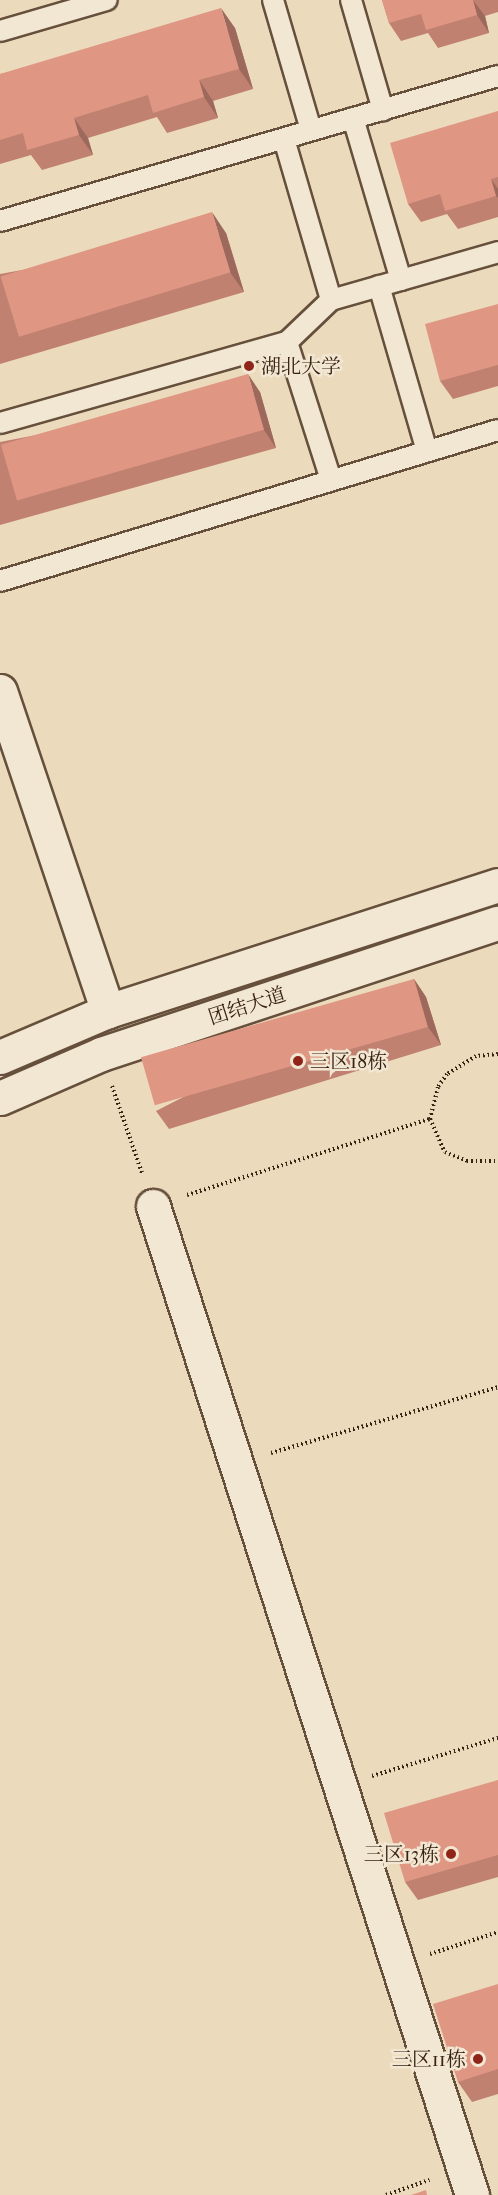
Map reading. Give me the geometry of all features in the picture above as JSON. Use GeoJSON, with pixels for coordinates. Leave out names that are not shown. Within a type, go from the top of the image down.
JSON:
{"type":"FeatureCollection","features":[{"type":"Feature","properties":{"kind":"street"},"geometry":{"type":"LineString","coordinates":[[0,691],[108,1011]]}},
{"type":"Feature","properties":{"kind":"street","name":"团结大道"},"geometry":{"type":"LineString","coordinates":[[0,1057],[108,1011],[498,885]]}},
{"type":"Feature","properties":{"kind":"street","name":"团结大道"},"geometry":{"type":"LineString","coordinates":[[0,1098],[101,1054],[498,923]]}},
{"type":"Feature","properties":{"kind":"street"},"geometry":{"type":"LineString","coordinates":[[153,1206],[467,2181]]}},
{"type":"Feature","properties":{"kind":"lane"},"geometry":{"type":"LineString","coordinates":[[0,31],[107,0]]}},
{"type":"Feature","properties":{"kind":"lane"},"geometry":{"type":"LineString","coordinates":[[273,0],[311,130]]}},
{"type":"Feature","properties":{"kind":"lane"},"geometry":{"type":"LineString","coordinates":[[351,0],[383,110]]}},
{"type":"Feature","properties":{"kind":"lane"},"geometry":{"type":"LineString","coordinates":[[0,221],[498,76]]}},
{"type":"Feature","properties":{"kind":"lane"},"geometry":{"type":"LineString","coordinates":[[353,118],[401,280]]}},
{"type":"Feature","properties":{"kind":"lane"},"geometry":{"type":"LineString","coordinates":[[284,138],[331,300]]}},
{"type":"Feature","properties":{"kind":"lane"},"geometry":{"type":"LineString","coordinates":[[0,423],[287,342],[331,300],[498,252]]}},
{"type":"Feature","properties":{"kind":"lane"},"geometry":{"type":"LineString","coordinates":[[379,286],[427,451]]}},
{"type":"Feature","properties":{"kind":"lane"},"geometry":{"type":"LineString","coordinates":[[287,342],[331,480]]}},
{"type":"Feature","properties":{"kind":"lane"},"geometry":{"type":"LineString","coordinates":[[0,580],[498,430]]}},
{"type":"Feature","properties":{"kind":"path"},"geometry":{"type":"LineString","coordinates":[[101,1054],[153,1206],[430,1119]]}},
{"type":"Feature","properties":{"kind":"path"},"geometry":{"type":"LineString","coordinates":[[498,1054],[476,1056],[447,1074],[438,1087],[430,1119],[445,1152],[467,1161],[498,1161]]}},
{"type":"Feature","properties":{"kind":"path"},"geometry":{"type":"LineString","coordinates":[[236,1464],[498,1387]]}},
{"type":"Feature","properties":{"kind":"path"},"geometry":{"type":"LineString","coordinates":[[340,1786],[498,1738]]}},
{"type":"Feature","properties":{"kind":"path"},"geometry":{"type":"LineString","coordinates":[[398,1965],[498,1932]]}},
{"type":"Feature","properties":{"kind":"path"},"geometry":{"type":"LineString","coordinates":[[386,2195],[467,2181]]}},
{"type":"Feature","properties":{"kind":"building"},"geometry":{"type":"Polygon","coordinates":[[[382,0],[473,0],[477,15],[426,30],[421,14],[389,23],[382,0]]]}},
{"type":"Feature","properties":{"kind":"building"},"geometry":{"type":"Polygon","coordinates":[[[221,8],[239,69],[199,80],[204,97],[153,113],[148,95],[74,118],[79,135],[27,150],[23,133],[0,140],[0,74],[221,8]]]}},
{"type":"Feature","properties":{"kind":"building"},"geometry":{"type":"Polygon","coordinates":[[[498,111],[498,177],[491,179],[496,196],[445,211],[440,194],[408,204],[390,143],[498,111]]]}},
{"type":"Feature","properties":{"kind":"building"},"geometry":{"type":"Polygon","coordinates":[[[212,212],[230,272],[19,337],[1,277],[212,212]]]}},
{"type":"Feature","properties":{"kind":"building"},"geometry":{"type":"Polygon","coordinates":[[[498,304],[498,365],[440,381],[425,324],[498,304]]]}},
{"type":"Feature","properties":{"kind":"building"},"geometry":{"type":"Polygon","coordinates":[[[248,374],[264,430],[17,501],[1,445],[248,374]]]}},
{"type":"Feature","properties":{"kind":"building"},"geometry":{"type":"Polygon","coordinates":[[[414,979],[428,1027],[155,1105],[141,1057],[414,979]]]}},
{"type":"Feature","properties":{"kind":"building","name":"三区13栋"},"geometry":{"type":"Polygon","coordinates":[[[498,1780],[498,1855],[405,1882],[384,1813],[498,1780]]]}},
{"type":"Feature","properties":{"kind":"building"},"geometry":{"type":"Polygon","coordinates":[[[498,1984],[498,2069],[458,2082],[433,2004],[498,1984]]]}},
{"type":"Feature","properties":{"kind":"building"},"geometry":{"type":"Polygon","coordinates":[[[426,2190],[427,2195],[411,2195],[426,2190]]]}},
{"type":"Feature","properties":{"kind":"place","name":"湖北大学"},"geometry":{"type":"Point","coordinates":[249,366]}},
{"type":"Feature","properties":{"kind":"place","name":"三区18栋"},"geometry":{"type":"Point","coordinates":[298,1061]}},
{"type":"Feature","properties":{"kind":"place","name":"三区13栋"},"geometry":{"type":"Point","coordinates":[451,1854]}},
{"type":"Feature","properties":{"kind":"place","name":"三区11栋"},"geometry":{"type":"Point","coordinates":[478,2059]}}]}
